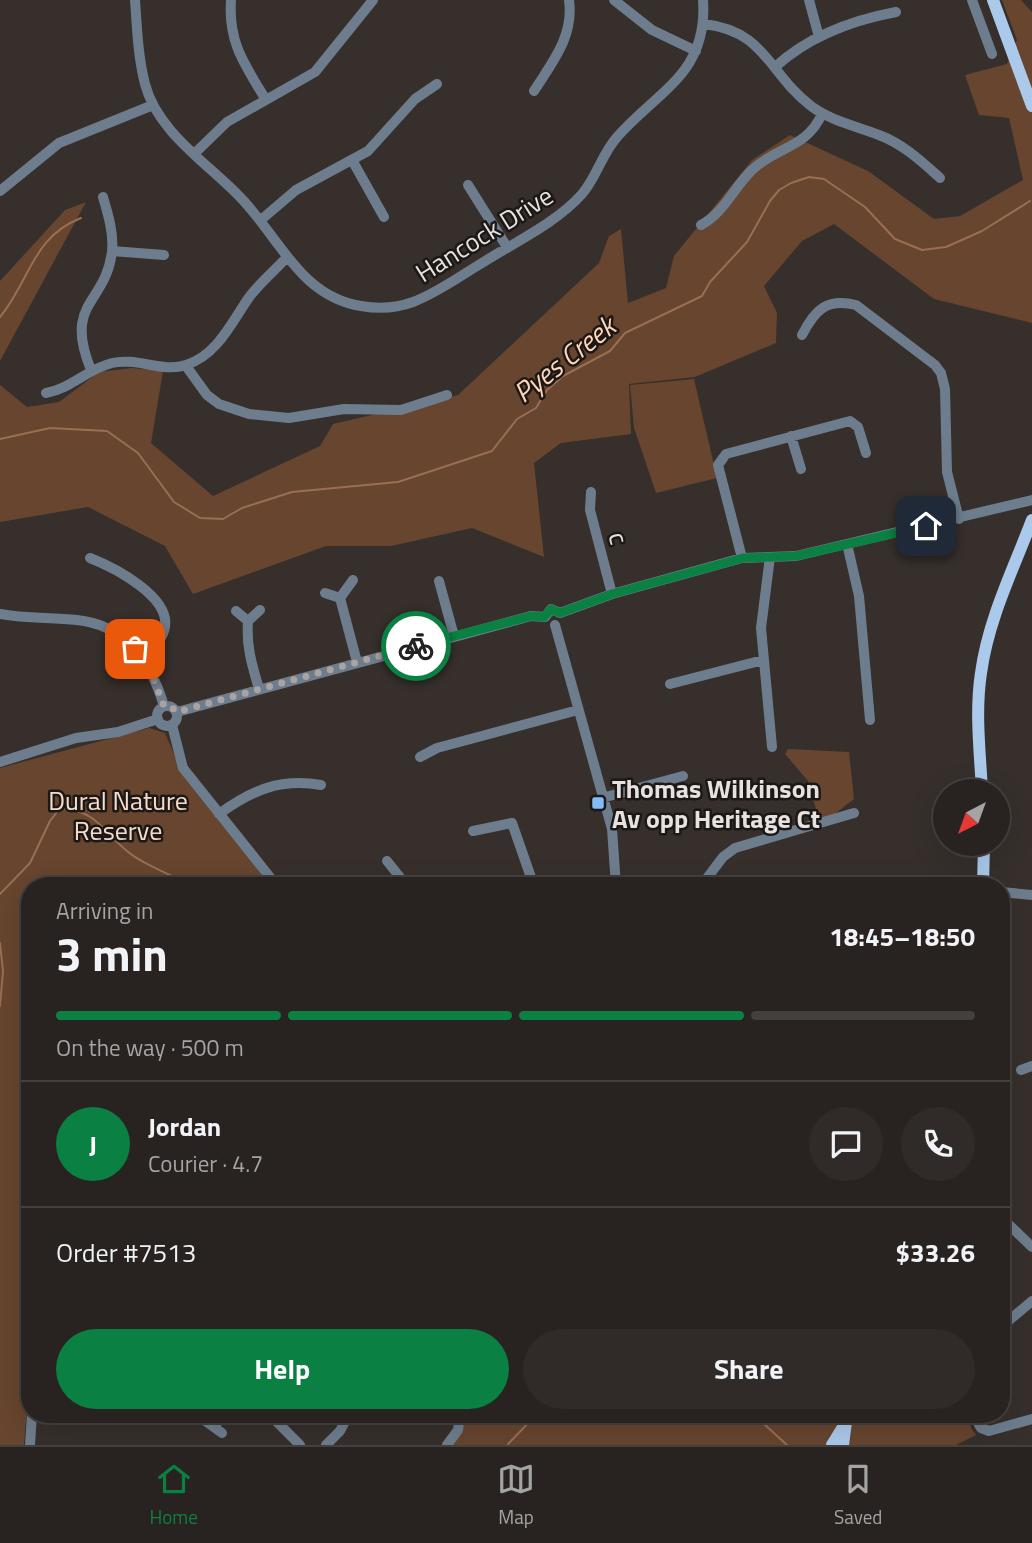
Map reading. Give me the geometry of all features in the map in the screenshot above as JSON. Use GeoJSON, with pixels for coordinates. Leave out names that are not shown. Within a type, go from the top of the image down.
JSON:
{"type":"FeatureCollection","features":[{"type":"Feature","properties":{"kind":"main road"},"geometry":{"type":"LineString","coordinates":[[993,0],[1032,106]]}},
{"type":"Feature","properties":{"kind":"main road"},"geometry":{"type":"LineString","coordinates":[[981,779],[978,725],[981,673],[997,609],[1032,520]]}},
{"type":"Feature","properties":{"kind":"main road"},"geometry":{"type":"LineString","coordinates":[[983,877],[984,856]]}},
{"type":"Feature","properties":{"kind":"main road"},"geometry":{"type":"LineString","coordinates":[[837,1443],[844,1423]]}},
{"type":"Feature","properties":{"kind":"street","name":"Hancock Drive"},"geometry":{"type":"LineString","coordinates":[[135,0],[141,67],[153,105],[166,125],[262,219],[287,257],[313,286],[330,296],[377,308],[410,303],[426,297],[560,215],[583,194],[614,140],[674,85],[688,68],[704,24],[703,0]]}},
{"type":"Feature","properties":{"kind":"street"},"geometry":{"type":"LineString","coordinates":[[231,0],[230,32],[237,50],[266,100]]}},
{"type":"Feature","properties":{"kind":"street"},"geometry":{"type":"LineString","coordinates":[[195,153],[227,122],[315,72],[373,0]]}},
{"type":"Feature","properties":{"kind":"street"},"geometry":{"type":"LineString","coordinates":[[534,91],[567,38],[571,25],[569,0]]}},
{"type":"Feature","properties":{"kind":"street"},"geometry":{"type":"LineString","coordinates":[[614,0],[652,30],[696,51]]}},
{"type":"Feature","properties":{"kind":"street"},"geometry":{"type":"LineString","coordinates":[[809,0],[819,37]]}},
{"type":"Feature","properties":{"kind":"street"},"geometry":{"type":"LineString","coordinates":[[972,0],[992,54]]}},
{"type":"Feature","properties":{"kind":"street"},"geometry":{"type":"LineString","coordinates":[[775,67],[791,52],[819,37],[873,16],[896,12]]}},
{"type":"Feature","properties":{"kind":"street"},"geometry":{"type":"LineString","coordinates":[[704,24],[741,33],[796,93],[822,114],[897,144],[940,178]]}},
{"type":"Feature","properties":{"kind":"street"},"geometry":{"type":"LineString","coordinates":[[262,219],[296,190],[352,160],[381,139],[415,99],[437,84]]}},
{"type":"Feature","properties":{"kind":"street"},"geometry":{"type":"LineString","coordinates":[[0,191],[72,136],[153,105]]}},
{"type":"Feature","properties":{"kind":"street"},"geometry":{"type":"LineString","coordinates":[[701,225],[713,219],[754,167],[766,158],[806,139],[822,114]]}},
{"type":"Feature","properties":{"kind":"street"},"geometry":{"type":"LineString","coordinates":[[352,160],[384,216]]}},
{"type":"Feature","properties":{"kind":"street"},"geometry":{"type":"LineString","coordinates":[[468,185],[507,247]]}},
{"type":"Feature","properties":{"kind":"street"},"geometry":{"type":"LineString","coordinates":[[91,370],[83,350],[81,322],[107,270],[112,251],[103,197]]}},
{"type":"Feature","properties":{"kind":"street"},"geometry":{"type":"LineString","coordinates":[[112,251],[164,255]]}},
{"type":"Feature","properties":{"kind":"street"},"geometry":{"type":"LineString","coordinates":[[46,393],[64,390],[91,370],[114,362],[158,367],[186,366],[212,350],[252,294],[287,257]]}},
{"type":"Feature","properties":{"kind":"street"},"geometry":{"type":"LineString","coordinates":[[802,335],[816,311],[840,301],[856,305],[935,365],[944,382],[947,472],[959,519]]}},
{"type":"Feature","properties":{"kind":"street"},"geometry":{"type":"LineString","coordinates":[[186,366],[207,395],[219,404],[234,410],[269,416],[304,418],[344,409],[401,410],[447,395]]}},
{"type":"Feature","properties":{"kind":"street"},"geometry":{"type":"LineString","coordinates":[[743,558],[718,466],[720,459],[726,454],[850,421],[858,427],[866,453]]}},
{"type":"Feature","properties":{"kind":"street"},"geometry":{"type":"LineString","coordinates":[[791,436],[801,469]]}},
{"type":"Feature","properties":{"kind":"street","name":"c"},"geometry":{"type":"LineString","coordinates":[[591,492],[590,510],[612,594]]}},
{"type":"Feature","properties":{"kind":"street"},"geometry":{"type":"LineString","coordinates":[[544,617],[551,609],[560,613],[612,594],[743,558],[796,556],[1032,500]]}},
{"type":"Feature","properties":{"kind":"street"},"geometry":{"type":"LineString","coordinates":[[847,544],[859,596],[870,720]]}},
{"type":"Feature","properties":{"kind":"street"},"geometry":{"type":"LineString","coordinates":[[769,557],[761,628],[772,747]]}},
{"type":"Feature","properties":{"kind":"street"},"geometry":{"type":"LineString","coordinates":[[90,558],[118,569],[148,593],[163,611],[164,631],[146,659]]}},
{"type":"Feature","properties":{"kind":"street"},"geometry":{"type":"LineString","coordinates":[[340,598],[354,580]]}},
{"type":"Feature","properties":{"kind":"street"},"geometry":{"type":"LineString","coordinates":[[439,581],[454,636]]}},
{"type":"Feature","properties":{"kind":"street"},"geometry":{"type":"LineString","coordinates":[[326,593],[340,598]]}},
{"type":"Feature","properties":{"kind":"street"},"geometry":{"type":"LineString","coordinates":[[340,598],[357,662]]}},
{"type":"Feature","properties":{"kind":"street"},"geometry":{"type":"LineString","coordinates":[[259,689],[247,648],[248,621],[260,610]]}},
{"type":"Feature","properties":{"kind":"street"},"geometry":{"type":"LineString","coordinates":[[236,611],[248,621]]}},
{"type":"Feature","properties":{"kind":"street"},"geometry":{"type":"LineString","coordinates":[[544,617],[549,625],[555,625],[561,621],[560,613]]}},
{"type":"Feature","properties":{"kind":"street"},"geometry":{"type":"LineString","coordinates":[[0,614],[19,618],[80,620],[102,626],[125,639],[146,659],[164,706]]}},
{"type":"Feature","properties":{"kind":"street"},"geometry":{"type":"LineString","coordinates":[[177,712],[531,616],[544,617]]}},
{"type":"Feature","properties":{"kind":"street"},"geometry":{"type":"LineString","coordinates":[[555,625],[612,830],[615,877]]}},
{"type":"Feature","properties":{"kind":"street"},"geometry":{"type":"LineString","coordinates":[[670,684],[764,660]]}},
{"type":"Feature","properties":{"kind":"street"},"geometry":{"type":"LineString","coordinates":[[164,706],[170,706],[177,712],[176,721],[172,725],[165,726],[158,719],[158,713],[164,706]]}},
{"type":"Feature","properties":{"kind":"street"},"geometry":{"type":"LineString","coordinates":[[420,757],[437,748],[578,710]]}},
{"type":"Feature","properties":{"kind":"street"},"geometry":{"type":"LineString","coordinates":[[0,762],[76,738],[118,732],[158,719]]}},
{"type":"Feature","properties":{"kind":"street"},"geometry":{"type":"LineString","coordinates":[[172,725],[183,768],[270,877]]}},
{"type":"Feature","properties":{"kind":"street"},"geometry":{"type":"LineString","coordinates":[[602,797],[683,776]]}},
{"type":"Feature","properties":{"kind":"street"},"geometry":{"type":"LineString","coordinates":[[219,814],[245,795],[279,785],[294,781],[321,785]]}},
{"type":"Feature","properties":{"kind":"street"},"geometry":{"type":"LineString","coordinates":[[708,877],[723,857],[734,848],[854,813]]}},
{"type":"Feature","properties":{"kind":"street"},"geometry":{"type":"LineString","coordinates":[[473,831],[512,823],[531,877]]}},
{"type":"Feature","properties":{"kind":"street"},"geometry":{"type":"LineString","coordinates":[[387,861],[400,877]]}},
{"type":"Feature","properties":{"kind":"street"},"geometry":{"type":"LineString","coordinates":[[1010,893],[1032,895]]}},
{"type":"Feature","properties":{"kind":"street"},"geometry":{"type":"LineString","coordinates":[[1021,1070],[1032,1066]]}},
{"type":"Feature","properties":{"kind":"street"},"geometry":{"type":"LineString","coordinates":[[1010,1226],[1032,1247]]}},
{"type":"Feature","properties":{"kind":"street"},"geometry":{"type":"LineString","coordinates":[[1010,1319],[1032,1301]]}},
{"type":"Feature","properties":{"kind":"street"},"geometry":{"type":"LineString","coordinates":[[979,1423],[989,1431],[1032,1419]]}},
{"type":"Feature","properties":{"kind":"street"},"geometry":{"type":"LineString","coordinates":[[30,1445],[31,1423]]}},
{"type":"Feature","properties":{"kind":"street"},"geometry":{"type":"LineString","coordinates":[[210,1423],[222,1433]]}},
{"type":"Feature","properties":{"kind":"street"},"geometry":{"type":"LineString","coordinates":[[278,1423],[300,1445]]}},
{"type":"Feature","properties":{"kind":"street"},"geometry":{"type":"LineString","coordinates":[[326,1445],[340,1432],[344,1423]]}},
{"type":"Feature","properties":{"kind":"street"},"geometry":{"type":"LineString","coordinates":[[447,1445],[458,1430],[459,1423]]}},
{"type":"Feature","properties":{"kind":"green space"},"geometry":{"type":"Polygon","coordinates":[[[1002,0],[1021,0],[1032,12],[1032,323],[934,299],[834,224],[802,241],[764,286],[777,313],[776,343],[695,377],[629,384],[631,434],[561,443],[534,463],[544,557],[472,528],[391,546],[326,546],[193,594],[165,546],[88,507],[0,522],[0,385],[27,407],[59,402],[99,372],[132,368],[163,371],[151,443],[213,496],[320,446],[333,424],[458,395],[599,263],[609,236],[621,229],[628,303],[666,288],[674,256],[752,160],[790,135],[868,171],[934,219],[960,216],[1023,180],[1009,118],[979,115],[965,75],[1007,64],[1017,40],[1002,0]]]}},
{"type":"Feature","properties":{"kind":"green space"},"geometry":{"type":"Polygon","coordinates":[[[86,202],[0,361],[0,281],[65,210],[86,202]]]}},
{"type":"Feature","properties":{"kind":"green space"},"geometry":{"type":"Polygon","coordinates":[[[694,379],[717,478],[656,493],[634,428],[630,385],[694,379]]]}},
{"type":"Feature","properties":{"kind":"green space","name":"Dural Nature Reserve"},"geometry":{"type":"Polygon","coordinates":[[[149,728],[165,733],[184,777],[264,877],[21,877],[21,1423],[26,1423],[24,1445],[0,1445],[0,768],[149,728]]]}},
{"type":"Feature","properties":{"kind":"green space"},"geometry":{"type":"Polygon","coordinates":[[[788,749],[849,752],[854,799],[835,814],[819,820],[808,781],[785,754],[788,749]]]}},
{"type":"Feature","properties":{"kind":"green space"},"geometry":{"type":"Polygon","coordinates":[[[463,1423],[970,1423],[976,1435],[956,1445],[453,1445],[462,1432],[463,1423]]]}},
{"type":"Feature","properties":{"kind":"waterway","name":"Pyes Creek"},"geometry":{"type":"LineString","coordinates":[[0,439],[50,428],[107,431],[138,453],[174,502],[200,518],[223,519],[242,508],[292,492],[398,482],[492,451],[517,419],[536,408],[547,390],[563,376],[610,351],[625,333],[702,296],[710,282],[747,242],[770,201],[779,190],[791,183],[809,177],[824,179],[865,207],[895,239],[922,250],[946,247],[982,231],[1030,201]]}},
{"type":"Feature","properties":{"kind":"waterway"},"geometry":{"type":"LineString","coordinates":[[0,317],[42,248],[52,236],[81,218]]}},
{"type":"Feature","properties":{"kind":"waterway"},"geometry":{"type":"LineString","coordinates":[[0,894],[30,863],[50,821],[60,808],[83,813],[134,856],[175,877]]}},
{"type":"Feature","properties":{"kind":"waterway"},"geometry":{"type":"LineString","coordinates":[[0,943],[3,971],[0,1006]]}},
{"type":"Feature","properties":{"kind":"waterway"},"geometry":{"type":"LineString","coordinates":[[508,1444],[528,1423]]}},
{"type":"Feature","properties":{"kind":"waterway"},"geometry":{"type":"LineString","coordinates":[[763,1423],[787,1445]]}},
{"type":"Feature","properties":{"kind":"way so far"},"geometry":{"type":"LineString","coordinates":[[135,649],[146,659],[157,681],[164,706],[170,706],[177,712],[416,646]]}},
{"type":"Feature","properties":{"kind":"place","name":"Thomas Wilkinson Av opp Heritage Ct"},"geometry":{"type":"Point","coordinates":[598,803]}},
{"type":"Feature","properties":{"kind":"route"},"geometry":{"type":"LineString","coordinates":[[416,646],[531,616],[544,617],[546,612],[554,608],[560,613],[582,603],[743,558],[796,556],[926,526]]}}]}
